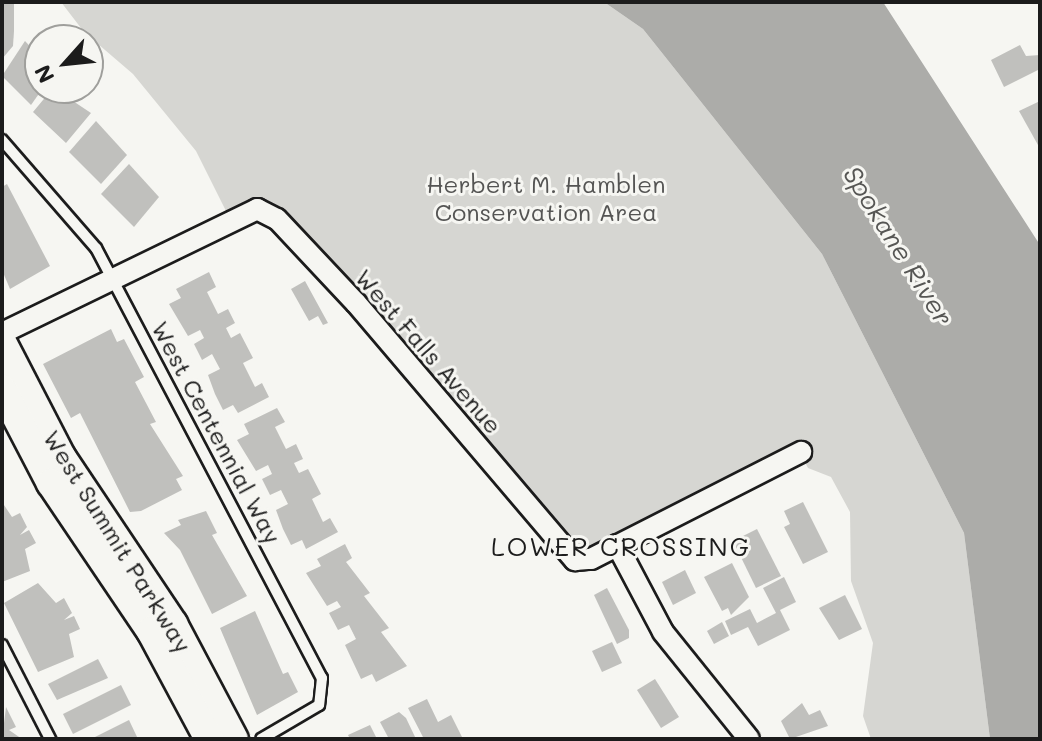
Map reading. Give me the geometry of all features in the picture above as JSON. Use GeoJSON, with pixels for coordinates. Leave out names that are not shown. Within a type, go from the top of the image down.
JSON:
{"type":"FeatureCollection","features":[{"type":"Feature","properties":{"kind":"street","name":"West Falls Avenue"},"geometry":{"type":"LineString","coordinates":[[2,333],[257,209],[277,219],[578,561],[617,545]]}},
{"type":"Feature","properties":{"kind":"street","name":"West Summit Parkway"},"geometry":{"type":"LineString","coordinates":[[2,342],[62,458],[173,624],[234,739]]}},
{"type":"Feature","properties":{"kind":"street","name":"West Summit Parkway"},"geometry":{"type":"LineString","coordinates":[[2,389],[51,483],[151,631],[209,739]]}},
{"type":"Feature","properties":{"kind":"street"},"geometry":{"type":"LineString","coordinates":[[749,739],[663,632],[617,545],[801,452]]}},
{"type":"Feature","properties":{"kind":"lane","name":"West Centennial Way"},"geometry":{"type":"LineString","coordinates":[[2,140],[71,213],[112,278],[324,683],[319,705],[261,739]]}},
{"type":"Feature","properties":{"kind":"lane"},"geometry":{"type":"LineString","coordinates":[[2,645],[50,739]]}},
{"type":"Feature","properties":{"kind":"green space","name":"Herbert M. Hamblen Conservation Area"},"geometry":{"type":"Polygon","coordinates":[[[61,2],[604,2],[643,29],[822,254],[964,533],[990,739],[871,739],[863,716],[873,643],[851,581],[850,512],[831,477],[808,468],[795,443],[578,553],[260,200],[226,211],[196,151],[133,74],[104,49],[104,24],[78,24],[61,2]]]}},
{"type":"Feature","properties":{"kind":"water","name":"Spokane River"},"geometry":{"type":"Polygon","coordinates":[[[604,2],[883,2],[1040,245],[1040,739],[990,739],[964,533],[822,254],[643,29],[604,2]]]}},
{"type":"Feature","properties":{"kind":"building"},"geometry":{"type":"Polygon","coordinates":[[[2,2],[14,2],[14,31],[13,46],[2,59],[2,2]]]}},
{"type":"Feature","properties":{"kind":"building"},"geometry":{"type":"Polygon","coordinates":[[[24,43],[24,98],[2,76],[24,43]]]}},
{"type":"Feature","properties":{"kind":"building"},"geometry":{"type":"Polygon","coordinates":[[[1020,45],[1026,56],[1040,55],[1040,69],[1004,87],[991,60],[1020,45]]]}},
{"type":"Feature","properties":{"kind":"building"},"geometry":{"type":"Polygon","coordinates":[[[1040,101],[1040,144],[1038,145],[1019,111],[1040,101]]]}},
{"type":"Feature","properties":{"kind":"building"},"geometry":{"type":"Polygon","coordinates":[[[40,104],[78,104],[91,113],[66,143],[33,112],[40,104]]]}},
{"type":"Feature","properties":{"kind":"building"},"geometry":{"type":"Polygon","coordinates":[[[96,121],[127,155],[101,184],[69,152],[96,121]]]}},
{"type":"Feature","properties":{"kind":"building"},"geometry":{"type":"Polygon","coordinates":[[[129,164],[159,197],[134,227],[101,194],[129,164]]]}},
{"type":"Feature","properties":{"kind":"building"},"geometry":{"type":"Polygon","coordinates":[[[7,184],[50,266],[10,289],[2,270],[2,187],[7,184]]]}},
{"type":"Feature","properties":{"kind":"building"},"geometry":{"type":"Polygon","coordinates":[[[209,272],[216,287],[207,292],[218,314],[228,309],[235,323],[226,328],[231,338],[240,333],[253,358],[243,363],[255,387],[262,383],[269,397],[238,413],[233,405],[223,410],[215,394],[208,375],[220,369],[212,354],[202,360],[194,344],[204,338],[200,330],[188,336],[169,304],[181,298],[176,289],[209,272]]]}},
{"type":"Feature","properties":{"kind":"building"},"geometry":{"type":"Polygon","coordinates":[[[305,281],[328,323],[323,325],[318,316],[309,321],[291,289],[305,281]]]}},
{"type":"Feature","properties":{"kind":"building"},"geometry":{"type":"Polygon","coordinates":[[[111,329],[117,342],[124,339],[144,377],[135,382],[156,422],[150,424],[183,476],[176,479],[182,490],[141,511],[130,512],[80,413],[71,418],[43,364],[111,329]]]}},
{"type":"Feature","properties":{"kind":"building"},"geometry":{"type":"Polygon","coordinates":[[[277,408],[285,422],[275,427],[286,449],[296,444],[303,459],[294,463],[299,473],[308,469],[321,494],[312,499],[323,522],[330,518],[338,532],[306,549],[302,540],[291,545],[283,529],[276,510],[288,504],[281,490],[270,495],[262,479],[272,474],[268,465],[256,471],[237,440],[249,434],[244,424],[277,408]]]}},
{"type":"Feature","properties":{"kind":"building"},"geometry":{"type":"Polygon","coordinates":[[[2,502],[12,517],[20,513],[27,527],[20,535],[29,530],[36,543],[25,549],[30,571],[2,582],[2,502]]]}},
{"type":"Feature","properties":{"kind":"building"},"geometry":{"type":"Polygon","coordinates":[[[803,502],[828,552],[803,564],[784,527],[790,524],[784,511],[803,502]]]}},
{"type":"Feature","properties":{"kind":"building"},"geometry":{"type":"Polygon","coordinates":[[[206,511],[217,533],[212,535],[247,596],[212,614],[180,550],[164,533],[181,525],[178,520],[206,511]]]}},
{"type":"Feature","properties":{"kind":"building"},"geometry":{"type":"Polygon","coordinates":[[[757,529],[781,576],[756,588],[733,541],[757,529]]]}},
{"type":"Feature","properties":{"kind":"building"},"geometry":{"type":"Polygon","coordinates":[[[345,544],[352,558],[346,562],[370,593],[364,596],[389,628],[381,632],[407,666],[376,682],[372,674],[361,679],[345,645],[356,639],[349,625],[338,630],[329,613],[341,607],[337,601],[327,606],[306,573],[321,566],[317,559],[345,544]]]}},
{"type":"Feature","properties":{"kind":"building"},"geometry":{"type":"Polygon","coordinates":[[[732,563],[749,597],[731,615],[728,608],[722,611],[704,577],[732,563]]]}},
{"type":"Feature","properties":{"kind":"building"},"geometry":{"type":"Polygon","coordinates":[[[685,570],[696,593],[673,605],[662,582],[685,570]]]}},
{"type":"Feature","properties":{"kind":"building"},"geometry":{"type":"Polygon","coordinates":[[[784,577],[796,602],[780,610],[790,630],[758,646],[748,627],[731,635],[725,621],[750,609],[757,623],[776,613],[763,588],[784,577]]]}},
{"type":"Feature","properties":{"kind":"building"},"geometry":{"type":"Polygon","coordinates":[[[38,583],[56,603],[64,598],[72,613],[64,620],[74,616],[80,629],[69,634],[74,657],[38,672],[4,603],[38,583]]]}},
{"type":"Feature","properties":{"kind":"building"},"geometry":{"type":"Polygon","coordinates":[[[607,588],[629,630],[629,638],[617,644],[594,595],[607,588]]]}},
{"type":"Feature","properties":{"kind":"building"},"geometry":{"type":"Polygon","coordinates":[[[845,595],[862,629],[839,640],[819,608],[845,595]]]}},
{"type":"Feature","properties":{"kind":"building"},"geometry":{"type":"Polygon","coordinates":[[[255,611],[283,674],[288,672],[298,692],[257,715],[220,628],[255,611]]]}},
{"type":"Feature","properties":{"kind":"building"},"geometry":{"type":"Polygon","coordinates":[[[722,622],[729,636],[714,644],[707,631],[722,622]]]}},
{"type":"Feature","properties":{"kind":"building"},"geometry":{"type":"Polygon","coordinates":[[[612,642],[622,663],[602,672],[592,651],[612,642]]]}},
{"type":"Feature","properties":{"kind":"building"},"geometry":{"type":"Polygon","coordinates":[[[98,659],[108,678],[57,700],[48,684],[98,659]]]}},
{"type":"Feature","properties":{"kind":"building"},"geometry":{"type":"Polygon","coordinates":[[[655,679],[679,717],[661,728],[637,690],[655,679]]]}},
{"type":"Feature","properties":{"kind":"building"},"geometry":{"type":"Polygon","coordinates":[[[121,685],[131,705],[73,734],[63,714],[121,685]]]}},
{"type":"Feature","properties":{"kind":"building"},"geometry":{"type":"Polygon","coordinates":[[[427,699],[438,722],[451,715],[463,739],[424,739],[408,708],[427,699]]]}},
{"type":"Feature","properties":{"kind":"building"},"geometry":{"type":"Polygon","coordinates":[[[802,703],[809,715],[820,710],[828,726],[790,739],[781,721],[802,703]]]}},
{"type":"Feature","properties":{"kind":"building"},"geometry":{"type":"Polygon","coordinates":[[[6,707],[16,727],[9,730],[22,739],[2,739],[6,707]]]}},
{"type":"Feature","properties":{"kind":"building"},"geometry":{"type":"Polygon","coordinates":[[[399,712],[406,718],[416,739],[389,739],[380,722],[399,712]]]}},
{"type":"Feature","properties":{"kind":"building"},"geometry":{"type":"Polygon","coordinates":[[[129,720],[138,739],[91,739],[129,720]]]}},
{"type":"Feature","properties":{"kind":"building"},"geometry":{"type":"Polygon","coordinates":[[[370,725],[377,739],[350,739],[348,735],[370,725]]]}},
{"type":"Feature","properties":{"kind":"district","name":"LOWER CROSSING"},"geometry":{"type":"Point","coordinates":[621,547]}}]}
